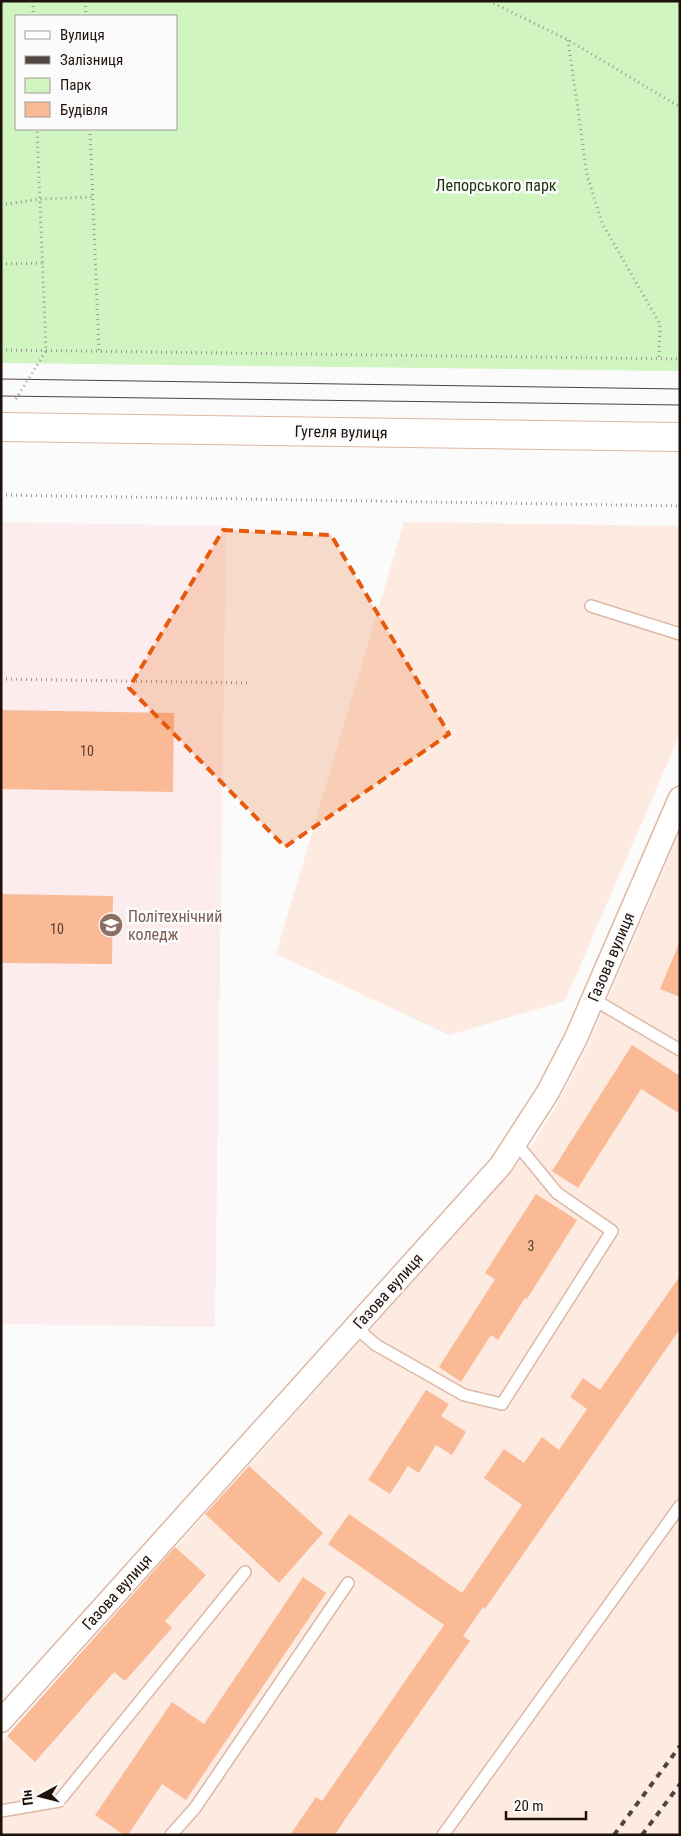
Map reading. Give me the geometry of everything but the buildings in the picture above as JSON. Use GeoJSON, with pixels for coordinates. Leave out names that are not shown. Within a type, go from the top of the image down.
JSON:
{"type":"FeatureCollection","features":[{"type":"Feature","properties":{"kind":"street","name":"Гугеля вулиця"},"geometry":{"type":"LineString","coordinates":[[1,427],[680,437]]}},
{"type":"Feature","properties":{"kind":"street","name":"Газова вулиця"},"geometry":{"type":"LineString","coordinates":[[1,1721],[501,1164],[548,1092],[576,1038],[680,798]]}},
{"type":"Feature","properties":{"kind":"lane"},"geometry":{"type":"LineString","coordinates":[[591,606],[680,634]]}},
{"type":"Feature","properties":{"kind":"lane"},"geometry":{"type":"LineString","coordinates":[[593,1000],[680,1050]]}},
{"type":"Feature","properties":{"kind":"lane"},"geometry":{"type":"LineString","coordinates":[[355,1327],[376,1345],[464,1395],[502,1404],[612,1231],[557,1193],[516,1143]]}},
{"type":"Feature","properties":{"kind":"lane"},"geometry":{"type":"LineString","coordinates":[[443,1835],[680,1506]]}},
{"type":"Feature","properties":{"kind":"lane"},"geometry":{"type":"LineString","coordinates":[[1,1811],[59,1801],[244,1572]]}},
{"type":"Feature","properties":{"kind":"lane"},"geometry":{"type":"LineString","coordinates":[[172,1835],[195,1808],[348,1583]]}},
{"type":"Feature","properties":{"kind":"path"},"geometry":{"type":"LineString","coordinates":[[33,1],[33,15]]}},
{"type":"Feature","properties":{"kind":"path"},"geometry":{"type":"LineString","coordinates":[[85,1],[86,15]]}},
{"type":"Feature","properties":{"kind":"path"},"geometry":{"type":"LineString","coordinates":[[489,1],[568,40],[680,107]]}},
{"type":"Feature","properties":{"kind":"path"},"geometry":{"type":"LineString","coordinates":[[568,40],[587,175],[602,223],[660,324],[659,359]]}},
{"type":"Feature","properties":{"kind":"path"},"geometry":{"type":"LineString","coordinates":[[14,403],[46,350],[38,130]]}},
{"type":"Feature","properties":{"kind":"path"},"geometry":{"type":"LineString","coordinates":[[90,130],[99,351]]}},
{"type":"Feature","properties":{"kind":"path"},"geometry":{"type":"LineString","coordinates":[[1,206],[40,199],[93,197]]}},
{"type":"Feature","properties":{"kind":"path"},"geometry":{"type":"LineString","coordinates":[[1,264],[43,263]]}},
{"type":"Feature","properties":{"kind":"path"},"geometry":{"type":"LineString","coordinates":[[1,350],[680,359]]}},
{"type":"Feature","properties":{"kind":"path"},"geometry":{"type":"LineString","coordinates":[[1,495],[680,506]]}},
{"type":"Feature","properties":{"kind":"path"},"geometry":{"type":"LineString","coordinates":[[1,679],[251,683]]}},
{"type":"Feature","properties":{"kind":"highlighted area"},"geometry":{"type":"Polygon","coordinates":[[[223,530],[331,535],[449,734],[285,847],[129,688],[223,530]]]}},
{"type":"Feature","properties":{"kind":"shaded area","name":"Політехнічний коледж"},"geometry":{"type":"Polygon","coordinates":[[[1,522],[226,526],[215,1327],[1,1324],[1,522]]]}},
{"type":"Feature","properties":{"kind":"shaded area"},"geometry":{"type":"Polygon","coordinates":[[[404,522],[680,526],[680,734],[565,1001],[449,1035],[276,954],[404,522]]]}},
{"type":"Feature","properties":{"kind":"shaded area"},"geometry":{"type":"Polygon","coordinates":[[[680,831],[680,1835],[1,1835],[1,1743],[511,1172],[534,1142],[556,1106],[589,1043],[680,831]]]}},
{"type":"Feature","properties":{"kind":"green space","name":"Лепорського парк"},"geometry":{"type":"Polygon","coordinates":[[[1,1],[680,1],[680,371],[1,363],[1,1]]]}},
{"type":"Feature","properties":{"kind":"tram line"},"geometry":{"type":"LineString","coordinates":[[1,379],[680,389]]}},
{"type":"Feature","properties":{"kind":"tram line"},"geometry":{"type":"LineString","coordinates":[[1,396],[680,405]]}},
{"type":"Feature","properties":{"kind":"railway"},"geometry":{"type":"LineString","coordinates":[[614,1835],[680,1746]]}},
{"type":"Feature","properties":{"kind":"railway"},"geometry":{"type":"LineString","coordinates":[[642,1835],[680,1784]]}},
{"type":"Feature","properties":{"kind":"place","name":"Політехнічний коледж"},"geometry":{"type":"Point","coordinates":[111,925]}}]}
